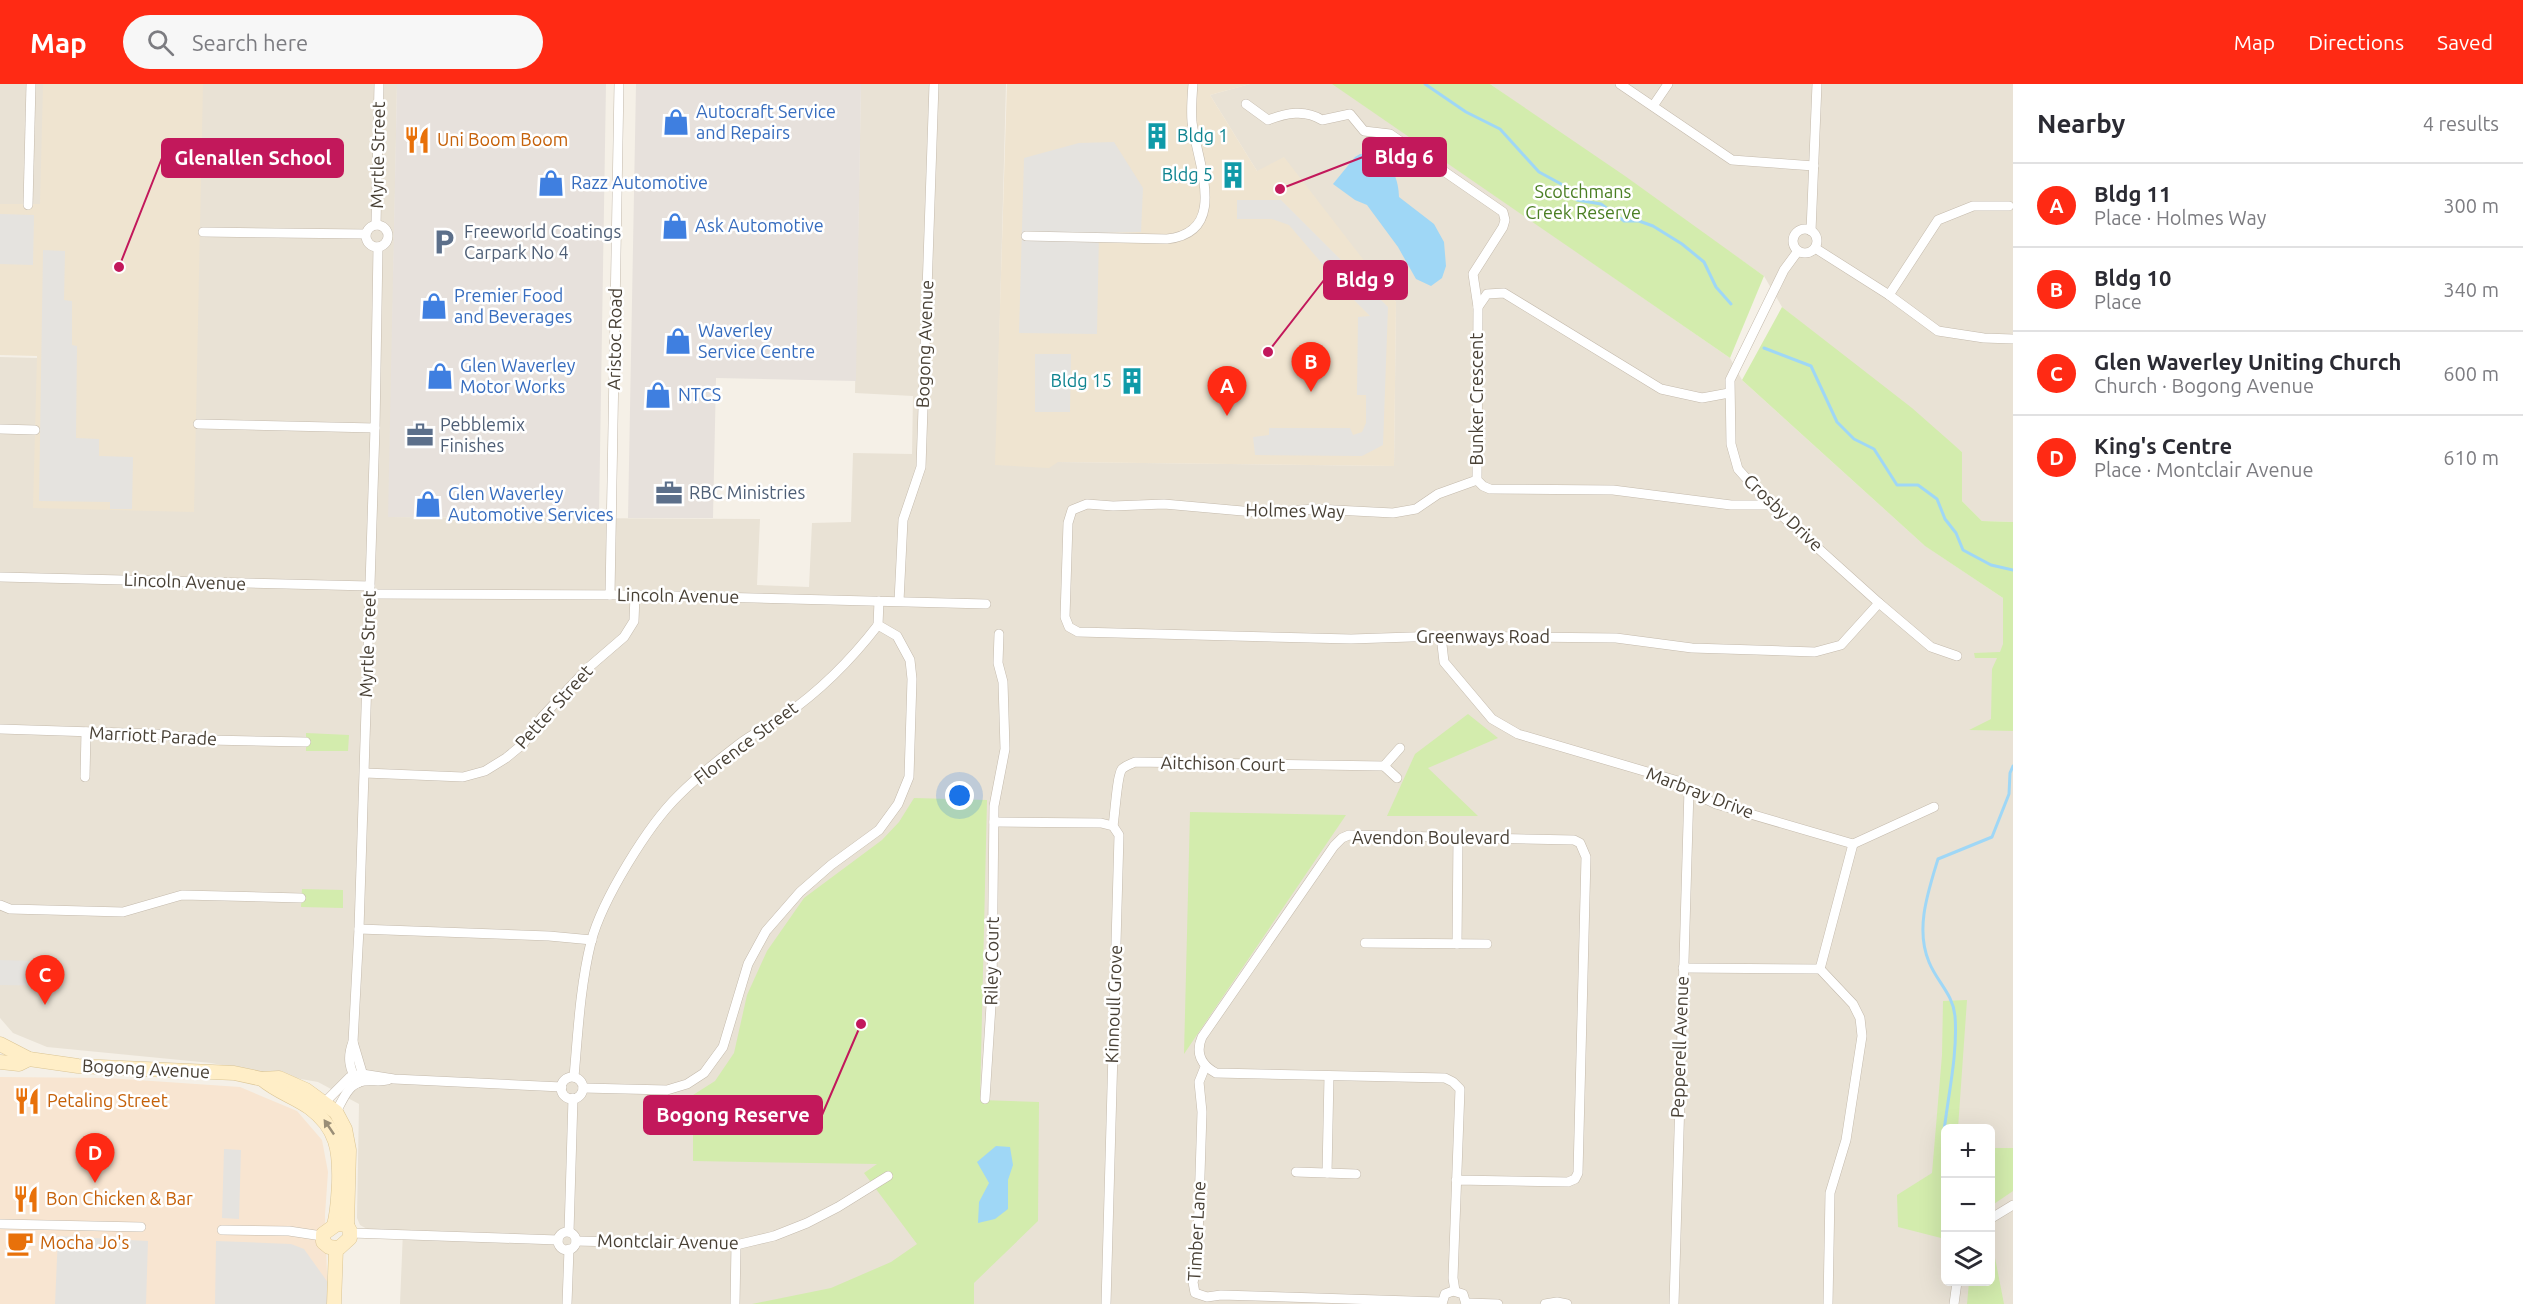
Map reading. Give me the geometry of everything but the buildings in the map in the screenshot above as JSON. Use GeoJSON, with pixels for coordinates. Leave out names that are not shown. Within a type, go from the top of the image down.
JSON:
{"type":"FeatureCollection","features":[{"type":"Feature","properties":{"kind":"street"},"geometry":{"type":"LineString","coordinates":[[28,205],[31,84]]}},
{"type":"Feature","properties":{"kind":"street","name":"Myrtle Street"},"geometry":{"type":"LineString","coordinates":[[376,225],[379,84]]}},
{"type":"Feature","properties":{"kind":"street","name":"Aristoc Road"},"geometry":{"type":"LineString","coordinates":[[610,595],[619,84]]}},
{"type":"Feature","properties":{"kind":"street","name":"Bogong Avenue"},"geometry":{"type":"LineString","coordinates":[[899,601],[903,520],[921,466],[934,84]]}},
{"type":"Feature","properties":{"kind":"street"},"geometry":{"type":"LineString","coordinates":[[1026,236],[1167,239],[1179,238],[1192,233],[1201,222],[1206,207],[1192,120],[1193,84]]}},
{"type":"Feature","properties":{"kind":"street"},"geometry":{"type":"LineString","coordinates":[[1620,84],[1732,160],[1814,166]]}},
{"type":"Feature","properties":{"kind":"street"},"geometry":{"type":"LineString","coordinates":[[1653,106],[1668,84]]}},
{"type":"Feature","properties":{"kind":"street"},"geometry":{"type":"LineString","coordinates":[[1815,248],[1816,237],[1811,231],[1817,84]]}},
{"type":"Feature","properties":{"kind":"street"},"geometry":{"type":"LineString","coordinates":[[1245,104],[1268,120],[1285,113],[1312,114],[1322,120],[1350,114],[1364,130],[1390,134],[1503,212],[1505,220],[1503,227],[1473,274],[1478,307]]}},
{"type":"Feature","properties":{"kind":"street"},"geometry":{"type":"LineString","coordinates":[[1889,295],[1938,220],[1973,206],[2009,206]]}},
{"type":"Feature","properties":{"kind":"street"},"geometry":{"type":"LineString","coordinates":[[376,225],[383,228],[387,235],[385,242],[378,247],[368,242],[366,234],[376,225]]}},
{"type":"Feature","properties":{"kind":"street"},"geometry":{"type":"LineString","coordinates":[[1811,231],[1803,230],[1796,234],[1794,244],[1798,251],[1808,252],[1815,248]]}},
{"type":"Feature","properties":{"kind":"street"},"geometry":{"type":"LineString","coordinates":[[203,232],[366,234]]}},
{"type":"Feature","properties":{"kind":"street","name":"Myrtle Street"},"geometry":{"type":"LineString","coordinates":[[359,1078],[353,1042],[365,773],[378,247]]}},
{"type":"Feature","properties":{"kind":"street"},"geometry":{"type":"LineString","coordinates":[[1815,248],[1889,295],[1938,331],[1984,338],[2013,339]]}},
{"type":"Feature","properties":{"kind":"street","name":"Crosby Drive"},"geometry":{"type":"LineString","coordinates":[[1798,251],[1784,270],[1730,380],[1731,444],[1738,469],[1770,505],[1879,603],[1931,647],[1957,656]]}},
{"type":"Feature","properties":{"kind":"street","name":"Bunker Crescent"},"geometry":{"type":"LineString","coordinates":[[1729,393],[1702,398],[1661,389],[1504,293],[1488,294],[1478,307],[1477,480],[1490,489],[1613,490],[1731,505],[1770,505]]}},
{"type":"Feature","properties":{"kind":"street"},"geometry":{"type":"LineString","coordinates":[[198,424],[375,428]]}},
{"type":"Feature","properties":{"kind":"street"},"geometry":{"type":"LineString","coordinates":[[0,429],[35,430]]}},
{"type":"Feature","properties":{"kind":"street","name":"Holmes Way"},"geometry":{"type":"LineString","coordinates":[[1069,627],[1065,617],[1068,523],[1072,510],[1087,504],[1113,506],[1164,504],[1265,513],[1315,509],[1393,513],[1416,509],[1447,490],[1477,480]]}},
{"type":"Feature","properties":{"kind":"street","name":"Lincoln Avenue"},"geometry":{"type":"LineString","coordinates":[[0,577],[370,590],[987,604]]}},
{"type":"Feature","properties":{"kind":"street","name":"Petter Street"},"geometry":{"type":"LineString","coordinates":[[365,773],[463,777],[485,771],[506,758],[523,744],[542,717],[588,668],[624,637],[634,621],[635,595]]}},
{"type":"Feature","properties":{"kind":"street"},"geometry":{"type":"LineString","coordinates":[[583,1088],[667,1090],[687,1084],[704,1073],[723,1047],[748,964],[766,931],[800,891],[879,830],[898,804],[909,777],[912,679],[910,660],[897,636],[878,625],[879,601]]}},
{"type":"Feature","properties":{"kind":"street","name":"Greenways Road"},"geometry":{"type":"LineString","coordinates":[[1069,627],[1078,632],[1351,639],[1441,636],[1616,638],[1692,648],[1815,652],[1841,645],[1879,603]]}},
{"type":"Feature","properties":{"kind":"street","name":"Florence Street"},"geometry":{"type":"LineString","coordinates":[[574,1077],[579,1005],[592,940],[614,889],[636,851],[677,796],[745,740],[784,715],[828,681],[878,625]]}},
{"type":"Feature","properties":{"kind":"street","name":"Riley Court"},"geometry":{"type":"LineString","coordinates":[[985,1099],[992,990],[994,822],[996,791],[1001,779],[1005,748],[999,634]]}},
{"type":"Feature","properties":{"kind":"street","name":"Marbray Drive"},"geometry":{"type":"LineString","coordinates":[[1441,636],[1444,662],[1498,724],[1518,734],[1678,782],[1716,804],[1853,844]]}},
{"type":"Feature","properties":{"kind":"street","name":"Marriott Parade"},"geometry":{"type":"LineString","coordinates":[[0,729],[156,734],[209,740],[306,742]]}},
{"type":"Feature","properties":{"kind":"street"},"geometry":{"type":"LineString","coordinates":[[85,777],[86,732]]}},
{"type":"Feature","properties":{"kind":"street"},"geometry":{"type":"LineString","coordinates":[[1397,778],[1384,766],[1400,748]]}},
{"type":"Feature","properties":{"kind":"street","name":"Aitchison Court"},"geometry":{"type":"LineString","coordinates":[[1113,826],[1118,801],[1118,776],[1123,767],[1135,762],[1384,766]]}},
{"type":"Feature","properties":{"kind":"street","name":"Pepperell Avenue"},"geometry":{"type":"LineString","coordinates":[[1674,1304],[1689,789]]}},
{"type":"Feature","properties":{"kind":"street"},"geometry":{"type":"LineString","coordinates":[[1820,969],[1853,844],[1934,807]]}},
{"type":"Feature","properties":{"kind":"street"},"geometry":{"type":"LineString","coordinates":[[994,822],[1101,823],[1113,826]]}},
{"type":"Feature","properties":{"kind":"street","name":"Kinnoull Grove"},"geometry":{"type":"LineString","coordinates":[[1106,1304],[1119,835],[1113,826]]}},
{"type":"Feature","properties":{"kind":"street","name":"Avendon Boulevard"},"geometry":{"type":"LineString","coordinates":[[1205,1067],[1199,1053],[1202,1037],[1342,838],[1349,835],[1458,837],[1574,840],[1581,843],[1586,856],[1578,1173],[1575,1179],[1569,1182],[1456,1180]]}},
{"type":"Feature","properties":{"kind":"street"},"geometry":{"type":"LineString","coordinates":[[1457,944],[1458,837]]}},
{"type":"Feature","properties":{"kind":"street"},"geometry":{"type":"LineString","coordinates":[[0,905],[5,910],[123,912],[182,895],[302,898]]}},
{"type":"Feature","properties":{"kind":"street"},"geometry":{"type":"LineString","coordinates":[[359,929],[549,936],[592,940]]}},
{"type":"Feature","properties":{"kind":"street"},"geometry":{"type":"LineString","coordinates":[[1365,943],[1488,944]]}},
{"type":"Feature","properties":{"kind":"street"},"geometry":{"type":"LineString","coordinates":[[1683,968],[1820,969],[1853,1005],[1860,1018],[1862,1036],[1846,1140],[1830,1193],[1828,1304]]}},
{"type":"Feature","properties":{"kind":"street","name":"Bogong Avenue"},"geometry":{"type":"LineString","coordinates":[[0,1044],[29,1059],[89,1068],[234,1073],[262,1079],[279,1078],[325,1102]]}},
{"type":"Feature","properties":{"kind":"street","name":"Bogong Avenue"},"geometry":{"type":"LineString","coordinates":[[0,1062],[19,1064],[29,1059]]}},
{"type":"Feature","properties":{"kind":"street"},"geometry":{"type":"LineString","coordinates":[[1205,1067],[1216,1073],[1445,1078],[1453,1082],[1460,1089],[1453,1278],[1455,1291]]}},
{"type":"Feature","properties":{"kind":"street","name":"Timber Lane"},"geometry":{"type":"LineString","coordinates":[[1205,1067],[1199,1082],[1202,1112],[1197,1269],[1193,1282],[1196,1293],[1207,1297],[1267,1296],[1442,1303]]}},
{"type":"Feature","properties":{"kind":"street"},"geometry":{"type":"LineString","coordinates":[[1327,1173],[1329,1076]]}},
{"type":"Feature","properties":{"kind":"street"},"geometry":{"type":"LineString","coordinates":[[574,1077],[580,1081],[583,1088],[579,1096],[573,1098],[566,1096],[562,1087],[564,1080],[574,1077]]}},
{"type":"Feature","properties":{"kind":"street"},"geometry":{"type":"LineString","coordinates":[[558,1240],[344,1228],[327,1229],[322,1236],[324,1244],[336,1248],[347,1242],[344,1228],[350,1150],[345,1129],[336,1112],[325,1102],[359,1078],[562,1087]]}},
{"type":"Feature","properties":{"kind":"street"},"geometry":{"type":"LineString","coordinates":[[336,1112],[348,1091],[359,1078]]}},
{"type":"Feature","properties":{"kind":"street","name":"Bogong Avenue"},"geometry":{"type":"LineString","coordinates":[[262,1079],[274,1089],[308,1106],[328,1124],[338,1148],[338,1206],[344,1228]]}},
{"type":"Feature","properties":{"kind":"street"},"geometry":{"type":"LineString","coordinates":[[569,1232],[573,1098]]}},
{"type":"Feature","properties":{"kind":"street"},"geometry":{"type":"LineString","coordinates":[[1296,1172],[1356,1174]]}},
{"type":"Feature","properties":{"kind":"street","name":"Montclair Avenue"},"geometry":{"type":"LineString","coordinates":[[576,1240],[736,1245],[774,1236],[807,1223],[888,1176]]}},
{"type":"Feature","properties":{"kind":"street"},"geometry":{"type":"LineString","coordinates":[[1995,1216],[2013,1205]]}},
{"type":"Feature","properties":{"kind":"street"},"geometry":{"type":"LineString","coordinates":[[0,1224],[141,1227]]}},
{"type":"Feature","properties":{"kind":"street"},"geometry":{"type":"LineString","coordinates":[[222,1230],[289,1231],[322,1236]]}},
{"type":"Feature","properties":{"kind":"street"},"geometry":{"type":"LineString","coordinates":[[569,1232],[576,1240],[574,1246],[569,1249],[563,1248],[558,1240],[561,1234],[569,1232]]}},
{"type":"Feature","properties":{"kind":"street"},"geometry":{"type":"LineString","coordinates":[[735,1304],[736,1245]]}},
{"type":"Feature","properties":{"kind":"street"},"geometry":{"type":"LineString","coordinates":[[334,1304],[336,1248]]}},
{"type":"Feature","properties":{"kind":"street"},"geometry":{"type":"LineString","coordinates":[[567,1304],[569,1249]]}},
{"type":"Feature","properties":{"kind":"street"},"geometry":{"type":"LineString","coordinates":[[1954,1304],[1956,1286]]}},
{"type":"Feature","properties":{"kind":"street"},"geometry":{"type":"LineString","coordinates":[[1442,1303],[1445,1294],[1455,1291],[1463,1294],[1466,1304],[1498,1304]]}},
{"type":"Feature","properties":{"kind":"street"},"geometry":{"type":"LineString","coordinates":[[1545,1304],[1557,1302],[1567,1304]]}},
{"type":"Feature","properties":{"kind":"shaded area"},"geometry":{"type":"Polygon","coordinates":[[[0,84],[397,84],[389,517],[760,519],[757,585],[809,587],[812,523],[851,522],[853,453],[912,454],[913,396],[855,393],[861,84],[1006,84],[996,465],[1058,462],[1394,466],[1396,302],[1257,171],[1210,95],[1250,84],[1334,84],[1730,358],[1742,380],[1924,545],[2003,598],[2013,600],[2013,1304],[400,1304],[403,1231],[367,1229],[360,1225],[357,1218],[359,1104],[318,1082],[211,1063],[47,1047],[13,1033],[0,1018],[0,357],[39,358],[41,205],[0,204],[0,84]]]}},
{"type":"Feature","properties":{"kind":"shaded area"},"geometry":{"type":"Polygon","coordinates":[[[43,84],[203,84],[194,512],[33,508],[37,356],[0,355],[0,204],[40,204],[43,84]]]}},
{"type":"Feature","properties":{"kind":"shaded area"},"geometry":{"type":"Polygon","coordinates":[[[397,84],[606,84],[599,517],[388,517],[397,84]]]}},
{"type":"Feature","properties":{"kind":"shaded area"},"geometry":{"type":"Polygon","coordinates":[[[636,84],[861,84],[856,381],[716,378],[713,518],[628,518],[636,84]]]}},
{"type":"Feature","properties":{"kind":"shaded area"},"geometry":{"type":"Polygon","coordinates":[[[1007,84],[1250,84],[1210,95],[1257,171],[1284,157],[1396,302],[1394,466],[1058,462],[1049,468],[995,465],[1007,84]]]}},
{"type":"Feature","properties":{"kind":"shaded area"},"geometry":{"type":"Polygon","coordinates":[[[1490,84],[2013,84],[2013,522],[1982,521],[1962,501],[1962,452],[1782,307],[1764,276],[1490,84]]]}},
{"type":"Feature","properties":{"kind":"shaded area"},"geometry":{"type":"Polygon","coordinates":[[[1114,142],[1143,188],[1141,232],[1099,233],[1097,334],[1019,333],[1024,158],[1079,143],[1114,142]]]}},
{"type":"Feature","properties":{"kind":"shaded area"},"geometry":{"type":"Polygon","coordinates":[[[1237,200],[1281,200],[1388,307],[1383,445],[1362,456],[1255,455],[1253,437],[1269,435],[1269,428],[1350,428],[1353,435],[1362,432],[1366,423],[1366,395],[1357,395],[1358,317],[1370,316],[1289,225],[1272,219],[1237,219],[1237,200]]]}},
{"type":"Feature","properties":{"kind":"shaded area"},"geometry":{"type":"Polygon","coordinates":[[[0,214],[34,215],[33,265],[0,264],[0,214]]]}},
{"type":"Feature","properties":{"kind":"shaded area"},"geometry":{"type":"Polygon","coordinates":[[[43,250],[65,251],[64,300],[72,301],[72,345],[77,346],[76,438],[99,439],[99,456],[133,457],[132,509],[110,509],[110,502],[39,501],[43,250]]]}},
{"type":"Feature","properties":{"kind":"shaded area"},"geometry":{"type":"Polygon","coordinates":[[[1035,354],[1071,354],[1070,412],[1035,412],[1035,354]]]}},
{"type":"Feature","properties":{"kind":"shaded area"},"geometry":{"type":"Polygon","coordinates":[[[0,960],[61,962],[60,986],[0,985],[0,960]]]}},
{"type":"Feature","properties":{"kind":"shaded area"},"geometry":{"type":"Polygon","coordinates":[[[0,1077],[108,1078],[240,1087],[297,1111],[322,1140],[328,1172],[325,1215],[328,1304],[0,1304],[0,1077]]]}},
{"type":"Feature","properties":{"kind":"shaded area"},"geometry":{"type":"Polygon","coordinates":[[[224,1149],[241,1150],[239,1219],[222,1218],[224,1149]]]}},
{"type":"Feature","properties":{"kind":"shaded area"},"geometry":{"type":"Polygon","coordinates":[[[58,1236],[148,1241],[146,1304],[55,1304],[58,1236]]]}},
{"type":"Feature","properties":{"kind":"shaded area"},"geometry":{"type":"Polygon","coordinates":[[[216,1241],[291,1244],[304,1249],[329,1284],[328,1304],[215,1304],[216,1241]]]}},
{"type":"Feature","properties":{"kind":"green space","name":"Scotchmans Creek Reserve"},"geometry":{"type":"Polygon","coordinates":[[[1332,84],[1490,84],[1625,176],[1764,276],[1730,358],[1332,84]]]}},
{"type":"Feature","properties":{"kind":"green space"},"geometry":{"type":"Polygon","coordinates":[[[1782,307],[1912,408],[1962,452],[1962,501],[1982,521],[2013,522],[2013,731],[1969,730],[1991,719],[1992,669],[1997,658],[1975,658],[1974,653],[2000,652],[2003,644],[2003,598],[1925,546],[1742,380],[1782,307]]]}},
{"type":"Feature","properties":{"kind":"green space"},"geometry":{"type":"Polygon","coordinates":[[[1468,714],[1498,738],[1428,768],[1478,816],[1387,816],[1415,754],[1468,714]]]}},
{"type":"Feature","properties":{"kind":"green space"},"geometry":{"type":"Polygon","coordinates":[[[306,733],[349,735],[348,751],[306,751],[306,733]]]}},
{"type":"Feature","properties":{"kind":"green space"},"geometry":{"type":"Polygon","coordinates":[[[914,798],[987,800],[980,1100],[1039,1102],[1038,1221],[974,1283],[974,1304],[752,1304],[831,1288],[891,1262],[917,1244],[864,1173],[877,1164],[693,1161],[693,1095],[715,1081],[734,1053],[747,995],[767,951],[804,898],[882,840],[899,822],[914,798]]]}},
{"type":"Feature","properties":{"kind":"green space"},"geometry":{"type":"Polygon","coordinates":[[[1190,812],[1346,815],[1184,1054],[1190,812]]]}},
{"type":"Feature","properties":{"kind":"green space"},"geometry":{"type":"Polygon","coordinates":[[[302,889],[343,890],[343,908],[301,907],[302,889]]]}},
{"type":"Feature","properties":{"kind":"green space"},"geometry":{"type":"Polygon","coordinates":[[[1967,1000],[1958,1124],[1941,1124],[1941,1238],[1898,1227],[1897,1195],[1932,1173],[1942,1055],[1943,1001],[1967,1000]]]}},
{"type":"Feature","properties":{"kind":"green space"},"geometry":{"type":"Polygon","coordinates":[[[1995,1148],[2013,1148],[2013,1191],[1995,1203],[1995,1148]]]}},
{"type":"Feature","properties":{"kind":"green space"},"geometry":{"type":"Polygon","coordinates":[[[1995,1258],[2004,1304],[1967,1304],[1969,1286],[1995,1286],[1995,1258]]]}},
{"type":"Feature","properties":{"kind":"water"},"geometry":{"type":"Polygon","coordinates":[[[1360,154],[1376,154],[1386,161],[1396,178],[1399,197],[1434,224],[1444,242],[1446,266],[1442,278],[1431,286],[1416,279],[1398,247],[1367,205],[1355,200],[1333,184],[1360,154]]]}},
{"type":"Feature","properties":{"kind":"water"},"geometry":{"type":"Polygon","coordinates":[[[996,1146],[1010,1147],[1013,1165],[1008,1180],[1008,1209],[995,1219],[978,1223],[979,1202],[989,1183],[977,1162],[996,1146]]]}},
{"type":"Feature","properties":{"kind":"waterway"},"geometry":{"type":"LineString","coordinates":[[1425,84],[1466,112],[1500,129],[1539,172],[1563,185],[1577,200],[1601,204],[1624,221],[1639,221],[1653,226],[1682,244],[1704,262],[1716,287],[1731,304]]}},
{"type":"Feature","properties":{"kind":"waterway"},"geometry":{"type":"LineString","coordinates":[[1764,348],[1811,366],[1837,422],[1854,439],[1874,449],[1897,485],[1918,485],[1937,499],[1945,519],[1956,533],[1963,550],[1991,565],[2013,570]]}},
{"type":"Feature","properties":{"kind":"waterway"},"geometry":{"type":"LineString","coordinates":[[1945,1124],[1954,1062],[1955,1016],[1951,1001],[1932,969],[1925,949],[1924,910],[1938,859],[1992,837],[2009,794],[2010,773],[2013,766]]}},
{"type":"Feature","properties":{"kind":"place","name":"Autocraft Service and Repairs"},"geometry":{"type":"Point","coordinates":[676,122]}},
{"type":"Feature","properties":{"kind":"place","name":"Bldg 1"},"geometry":{"type":"Point","coordinates":[1157,136]}},
{"type":"Feature","properties":{"kind":"place","name":"Uni Boom Boom"},"geometry":{"type":"Point","coordinates":[417,140]}},
{"type":"Feature","properties":{"kind":"place","name":"Bldg 5"},"geometry":{"type":"Point","coordinates":[1233,175]}},
{"type":"Feature","properties":{"kind":"place","name":"Razz Automotive"},"geometry":{"type":"Point","coordinates":[551,183]}},
{"type":"Feature","properties":{"kind":"place","name":"Bldg 6"},"geometry":{"type":"Point","coordinates":[1280,189]}},
{"type":"Feature","properties":{"kind":"place","name":"Ask Automotive"},"geometry":{"type":"Point","coordinates":[675,226]}},
{"type":"Feature","properties":{"kind":"place","name":"Freeworld Coatings Carpark No 4"},"geometry":{"type":"Point","coordinates":[444,242]}},
{"type":"Feature","properties":{"kind":"place","name":"Glenallen School"},"geometry":{"type":"Point","coordinates":[119,267]}},
{"type":"Feature","properties":{"kind":"place","name":"Premier Food and Beverages"},"geometry":{"type":"Point","coordinates":[434,306]}},
{"type":"Feature","properties":{"kind":"place","name":"Waverley Service Centre"},"geometry":{"type":"Point","coordinates":[678,341]}},
{"type":"Feature","properties":{"kind":"place","name":"Bldg 9"},"geometry":{"type":"Point","coordinates":[1268,352]}},
{"type":"Feature","properties":{"kind":"place","name":"Glen Waverley Motor Works"},"geometry":{"type":"Point","coordinates":[440,376]}},
{"type":"Feature","properties":{"kind":"place","name":"Bldg 15"},"geometry":{"type":"Point","coordinates":[1132,381]}},
{"type":"Feature","properties":{"kind":"place","name":"Bldg 10"},"geometry":{"type":"Point","coordinates":[1311,392]}},
{"type":"Feature","properties":{"kind":"place","name":"NTCS"},"geometry":{"type":"Point","coordinates":[658,395]}},
{"type":"Feature","properties":{"kind":"place","name":"Bldg 11"},"geometry":{"type":"Point","coordinates":[1227,416]}},
{"type":"Feature","properties":{"kind":"place","name":"Pebblemix Finishes"},"geometry":{"type":"Point","coordinates":[420,435]}},
{"type":"Feature","properties":{"kind":"place","name":"RBC Ministries"},"geometry":{"type":"Point","coordinates":[669,493]}},
{"type":"Feature","properties":{"kind":"place","name":"Glen Waverley Automotive Services"},"geometry":{"type":"Point","coordinates":[428,504]}},
{"type":"Feature","properties":{"kind":"place","name":"Glen Waverley Uniting Church"},"geometry":{"type":"Point","coordinates":[45,1005]}},
{"type":"Feature","properties":{"kind":"place","name":"Bogong Reserve"},"geometry":{"type":"Point","coordinates":[861,1024]}},
{"type":"Feature","properties":{"kind":"place","name":"Petaling Street"},"geometry":{"type":"Point","coordinates":[27,1101]}},
{"type":"Feature","properties":{"kind":"place","name":"King's Centre"},"geometry":{"type":"Point","coordinates":[95,1183]}},
{"type":"Feature","properties":{"kind":"place","name":"Bon Chicken & Bar"},"geometry":{"type":"Point","coordinates":[26,1199]}},
{"type":"Feature","properties":{"kind":"place","name":"Mocha Jo's"},"geometry":{"type":"Point","coordinates":[20,1243]}}]}
